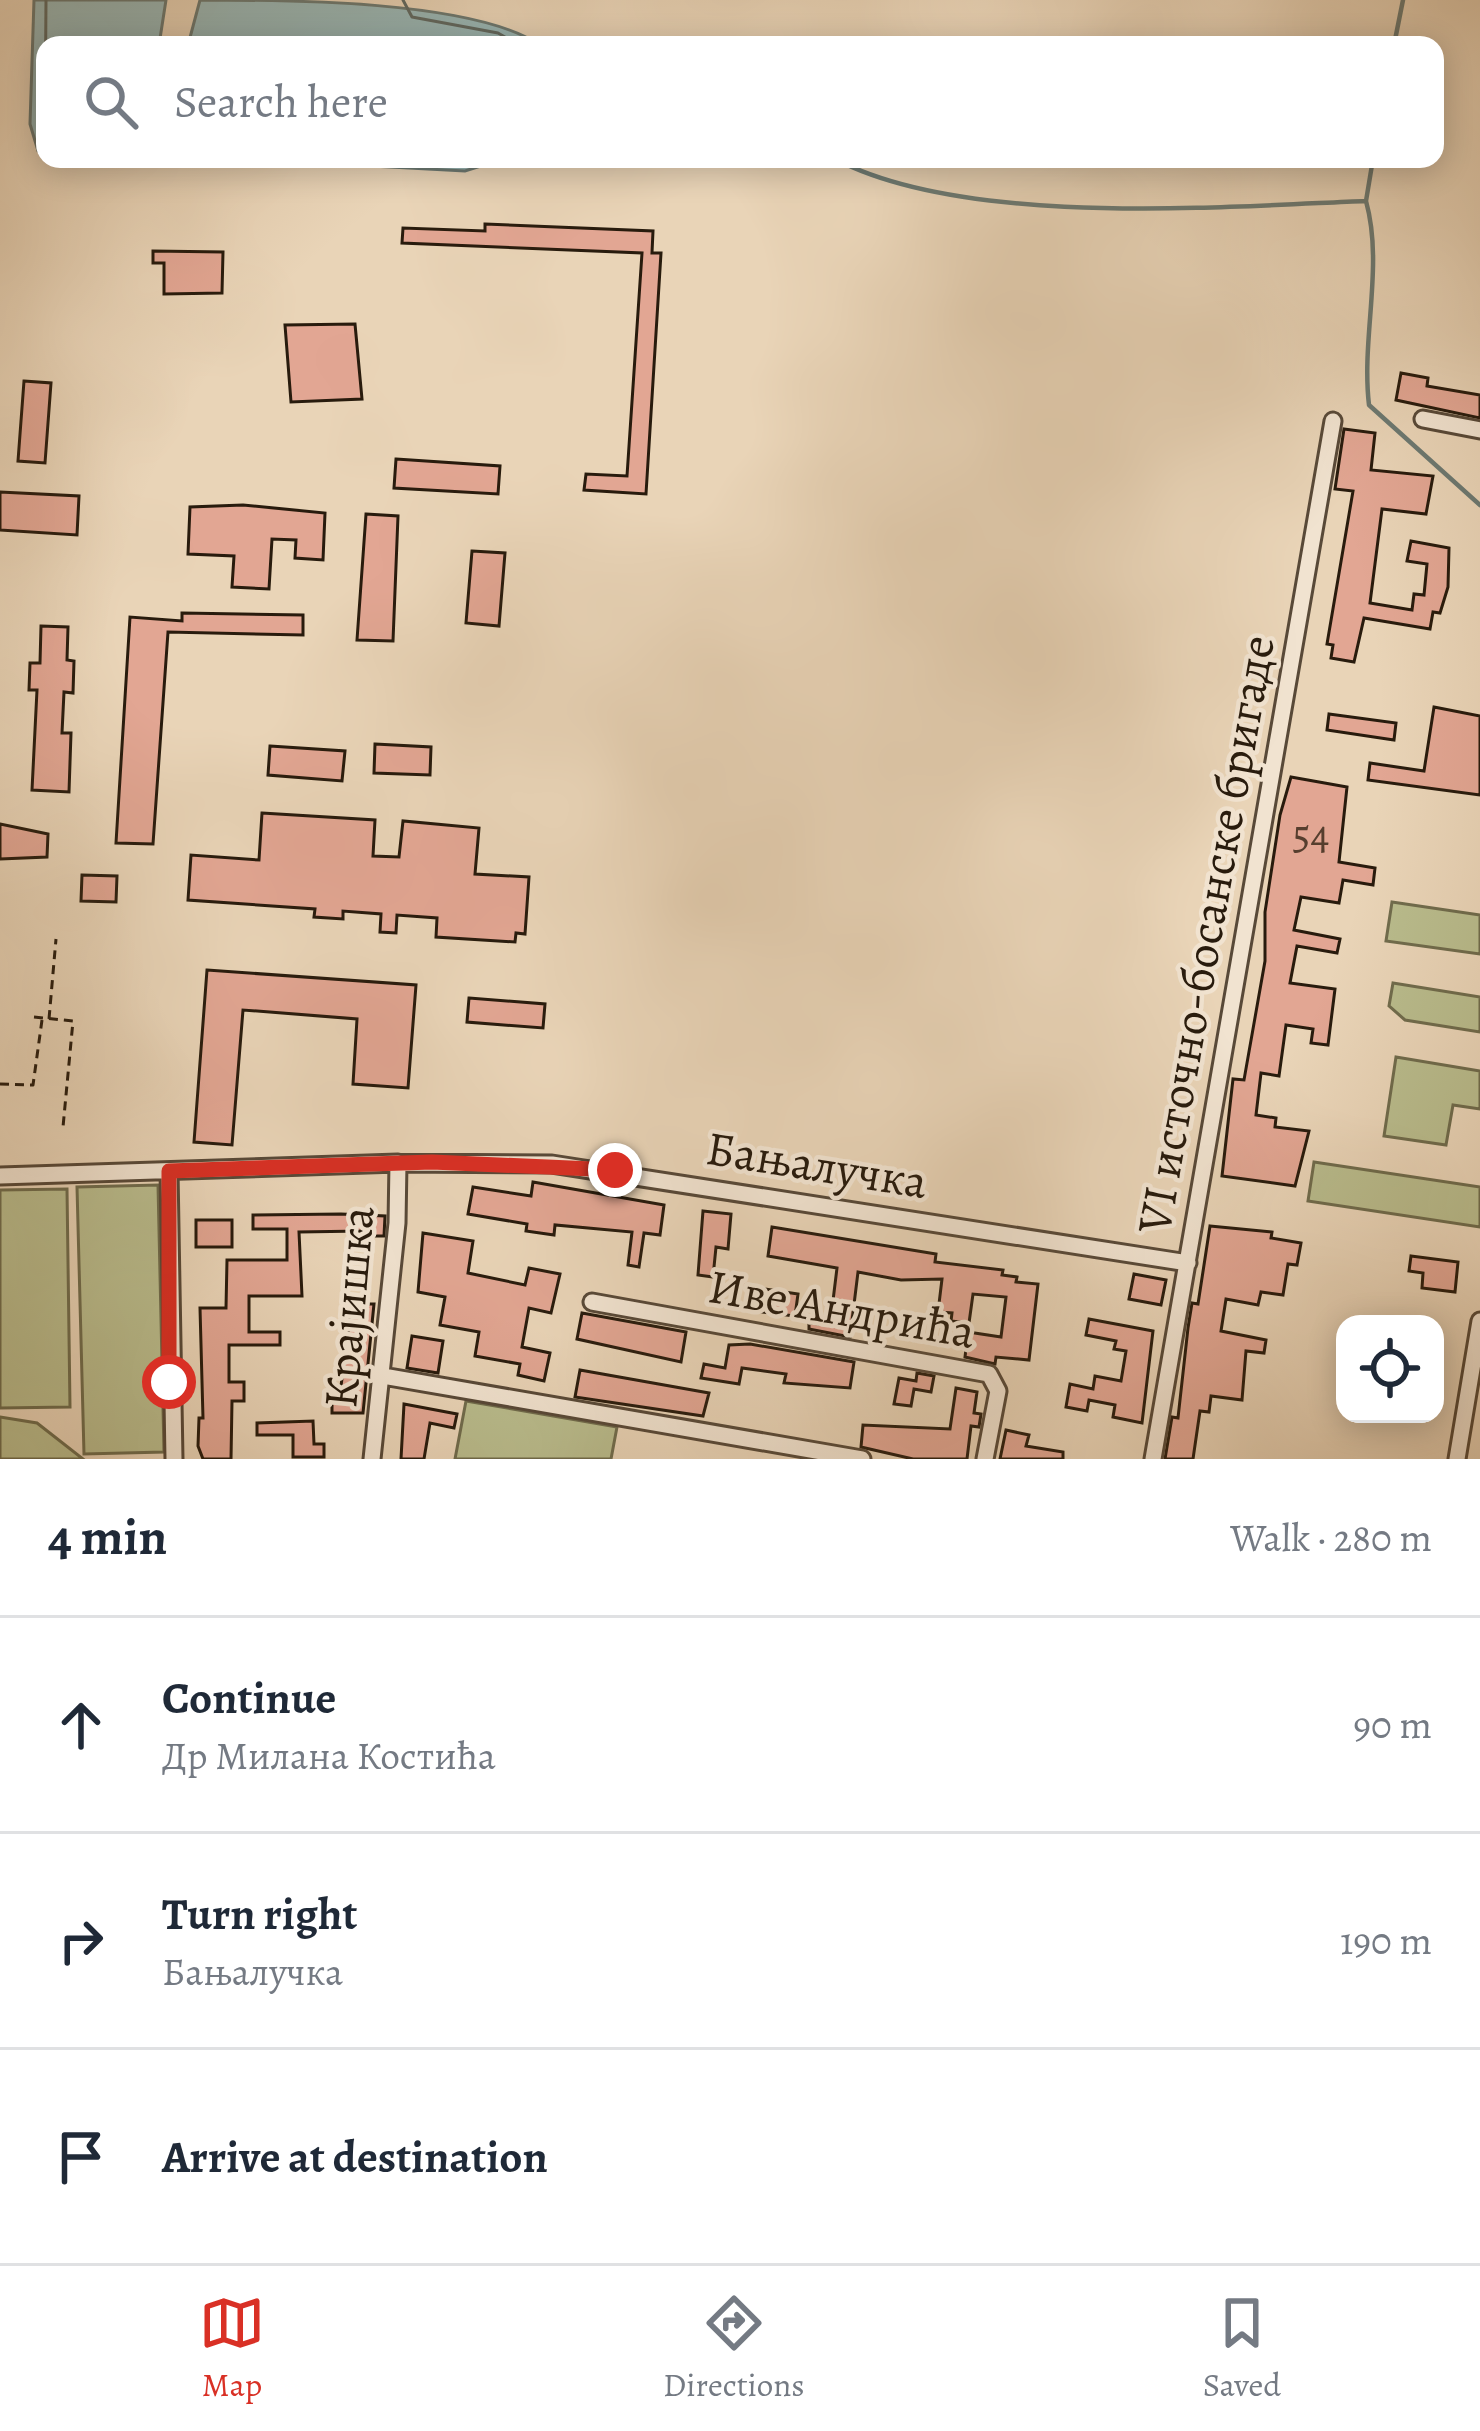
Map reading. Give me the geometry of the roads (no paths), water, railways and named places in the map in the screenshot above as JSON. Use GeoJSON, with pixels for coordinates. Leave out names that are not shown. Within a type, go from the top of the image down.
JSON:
{"type":"FeatureCollection","features":[{"type":"Feature","properties":{"kind":"street"},"geometry":{"type":"LineString","coordinates":[[1423,419],[1480,430]]}},
{"type":"Feature","properties":{"kind":"street","name":"VI источно-босанске бригаде"},"geometry":{"type":"LineString","coordinates":[[1153,1459],[1333,421]]}},
{"type":"Feature","properties":{"kind":"street","name":"Бањалучка"},"geometry":{"type":"LineString","coordinates":[[0,1176],[398,1162],[615,1170],[1188,1263]]}},
{"type":"Feature","properties":{"kind":"street","name":"Крајишка"},"geometry":{"type":"LineString","coordinates":[[373,1459],[398,1162]]}},
{"type":"Feature","properties":{"kind":"street"},"geometry":{"type":"LineString","coordinates":[[169,1171],[174,1459]]}},
{"type":"Feature","properties":{"kind":"street","name":"Иве Андрића"},"geometry":{"type":"LineString","coordinates":[[592,1302],[989,1373],[998,1386],[986,1459]]}},
{"type":"Feature","properties":{"kind":"street"},"geometry":{"type":"LineString","coordinates":[[1457,1459],[1480,1322]]}},
{"type":"Feature","properties":{"kind":"street"},"geometry":{"type":"LineString","coordinates":[[383,1376],[862,1459]]}},
{"type":"Feature","properties":{"kind":"water"},"geometry":{"type":"Polygon","coordinates":[[[34,0],[166,0],[160,36],[36,36],[36,144],[30,124],[34,0]]]}},
{"type":"Feature","properties":{"kind":"water"},"geometry":{"type":"Polygon","coordinates":[[[200,0],[328,2],[426,11],[522,36],[190,36],[200,0]]]}},
{"type":"Feature","properties":{"kind":"water"},"geometry":{"type":"Polygon","coordinates":[[[409,168],[474,168],[465,171],[409,168]]]}},
{"type":"Feature","properties":{"kind":"waterway"},"geometry":{"type":"LineString","coordinates":[[1396,36],[1403,0]]}},
{"type":"Feature","properties":{"kind":"waterway"},"geometry":{"type":"LineString","coordinates":[[857,168],[889,181],[952,195],[1021,204],[1167,208],[1366,201],[1373,251],[1369,405],[1480,505]]}},
{"type":"Feature","properties":{"kind":"waterway"},"geometry":{"type":"LineString","coordinates":[[1366,201],[1372,168]]}}]}
